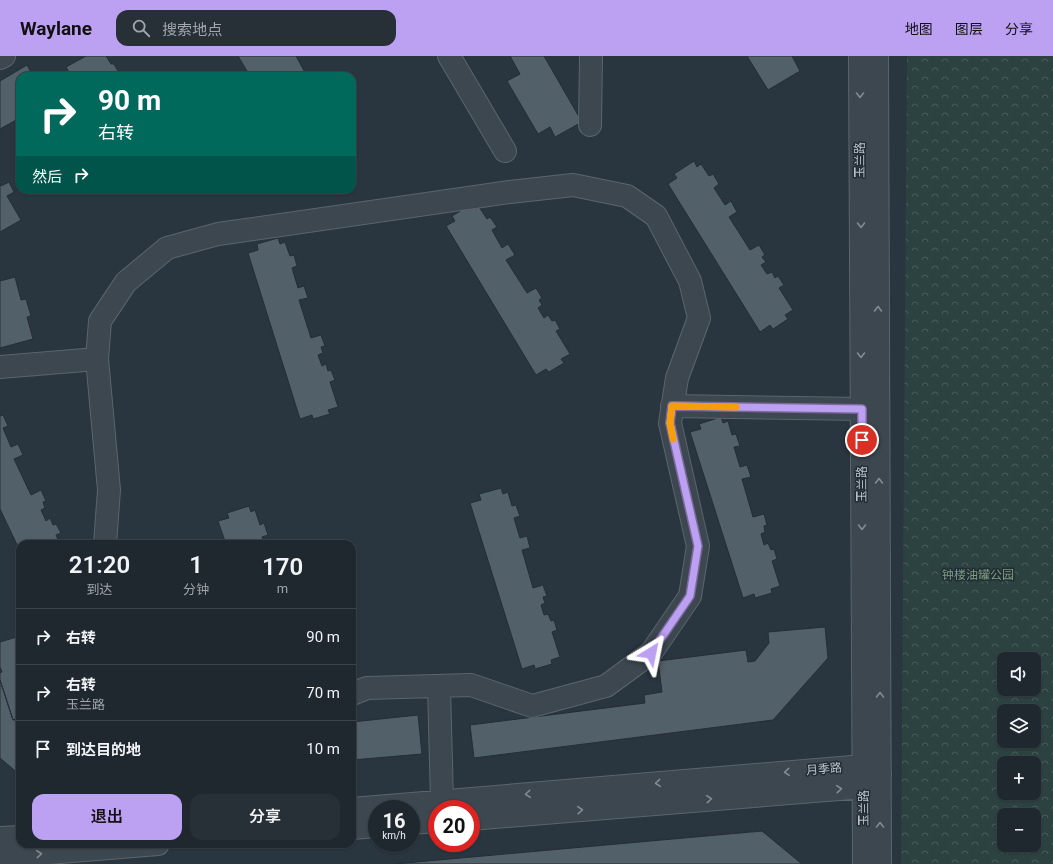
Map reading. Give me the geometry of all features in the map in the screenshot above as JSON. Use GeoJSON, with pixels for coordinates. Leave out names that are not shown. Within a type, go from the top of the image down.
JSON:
{"type":"FeatureCollection","features":[{"type":"Feature","properties":{"kind":"street"},"geometry":{"type":"LineString","coordinates":[[0,58],[4,56]]}},
{"type":"Feature","properties":{"kind":"street"},"geometry":{"type":"LineString","coordinates":[[449,56],[505,151]]}},
{"type":"Feature","properties":{"kind":"street"},"geometry":{"type":"LineString","coordinates":[[590,125],[591,56]]}},
{"type":"Feature","properties":{"kind":"street","name":"玉兰路"},"geometry":{"type":"LineString","coordinates":[[860,56],[862,409],[869,775],[880,864]]}},
{"type":"Feature","properties":{"kind":"street","name":"玉兰路"},"geometry":{"type":"LineString","coordinates":[[864,864],[869,775],[877,56]]}},
{"type":"Feature","properties":{"kind":"street"},"geometry":{"type":"LineString","coordinates":[[105,540],[109,490],[97,359],[100,321],[126,282],[167,248],[218,234],[510,192],[573,185],[627,196],[656,216],[690,281],[699,318],[677,378],[670,423],[698,546],[690,596],[651,653],[606,686],[532,706],[472,685],[367,688],[356,692]]}},
{"type":"Feature","properties":{"kind":"street"},"geometry":{"type":"LineString","coordinates":[[0,368],[97,359]]}},
{"type":"Feature","properties":{"kind":"street"},"geometry":{"type":"LineString","coordinates":[[672,406],[862,409]]}},
{"type":"Feature","properties":{"kind":"street"},"geometry":{"type":"LineString","coordinates":[[439,686],[440,800]]}},
{"type":"Feature","properties":{"kind":"street","name":"月季路"},"geometry":{"type":"LineString","coordinates":[[480,808],[869,775]]}},
{"type":"Feature","properties":{"kind":"street","name":"月季路"},"geometry":{"type":"LineString","coordinates":[[480,818],[869,775]]}},
{"type":"Feature","properties":{"kind":"street","name":"月季路"},"geometry":{"type":"LineString","coordinates":[[356,809],[428,811]]}},
{"type":"Feature","properties":{"kind":"street"},"geometry":{"type":"LineString","coordinates":[[356,828],[368,827]]}},
{"type":"Feature","properties":{"kind":"street"},"geometry":{"type":"LineString","coordinates":[[0,838],[16,836]]}},
{"type":"Feature","properties":{"kind":"street"},"geometry":{"type":"LineString","coordinates":[[0,857],[109,848]]}},
{"type":"Feature","properties":{"kind":"green space","name":"钟楼油罐公园"},"geometry":{"type":"Polygon","coordinates":[[[907,56],[1053,56],[1053,864],[901,864],[907,56]]]}},
{"type":"Feature","properties":{"kind":"building"},"geometry":{"type":"Polygon","coordinates":[[[86,56],[106,56],[111,64],[114,64],[118,72],[69,72],[66,67],[86,56]]]}},
{"type":"Feature","properties":{"kind":"building"},"geometry":{"type":"Polygon","coordinates":[[[238,56],[296,56],[305,72],[248,72],[238,56]]]}},
{"type":"Feature","properties":{"kind":"building"},"geometry":{"type":"Polygon","coordinates":[[[510,56],[544,56],[582,122],[555,137],[550,127],[538,134],[507,81],[520,74],[510,56]]]}},
{"type":"Feature","properties":{"kind":"building"},"geometry":{"type":"Polygon","coordinates":[[[747,56],[792,56],[800,71],[768,90],[747,56]]]}},
{"type":"Feature","properties":{"kind":"building"},"geometry":{"type":"Polygon","coordinates":[[[27,65],[31,72],[16,72],[16,120],[0,129],[0,81],[27,65]]]}},
{"type":"Feature","properties":{"kind":"building"},"geometry":{"type":"Polygon","coordinates":[[[694,161],[697,167],[701,164],[709,176],[713,174],[719,184],[714,188],[725,205],[731,201],[737,212],[729,217],[750,250],[759,245],[765,255],[762,257],[766,262],[761,265],[767,274],[772,272],[775,278],[778,276],[784,285],[779,288],[793,310],[785,315],[788,319],[773,329],[770,325],[760,332],[668,184],[677,178],[674,174],[694,161]]]}},
{"type":"Feature","properties":{"kind":"building"},"geometry":{"type":"Polygon","coordinates":[[[9,182],[14,192],[7,196],[21,220],[0,232],[0,183],[1,186],[9,182]]]}},
{"type":"Feature","properties":{"kind":"building"},"geometry":{"type":"Polygon","coordinates":[[[472,204],[475,209],[479,207],[487,219],[490,217],[497,227],[492,230],[502,248],[508,244],[515,255],[506,260],[527,293],[536,288],[542,298],[539,300],[542,305],[538,308],[544,318],[548,315],[552,321],[555,320],[560,329],[556,331],[570,354],[561,359],[564,363],[549,372],[546,369],[536,375],[446,226],[455,221],[452,216],[472,204]]]}},
{"type":"Feature","properties":{"kind":"building"},"geometry":{"type":"Polygon","coordinates":[[[278,238],[280,244],[285,242],[290,256],[294,255],[297,266],[292,268],[298,288],[304,286],[308,298],[299,300],[311,338],[321,335],[325,346],[321,347],[323,353],[318,355],[322,366],[326,364],[328,371],[331,370],[335,380],[330,382],[338,407],[328,410],[330,414],[313,419],[312,415],[300,419],[248,253],[258,250],[257,244],[278,238]]]}},
{"type":"Feature","properties":{"kind":"building"},"geometry":{"type":"Polygon","coordinates":[[[15,277],[21,300],[26,299],[31,316],[27,317],[33,339],[0,348],[0,281],[15,277]]]}},
{"type":"Feature","properties":{"kind":"building"},"geometry":{"type":"Polygon","coordinates":[[[3,415],[8,426],[3,428],[11,447],[18,444],[23,455],[14,459],[31,495],[41,490],[46,501],[43,502],[45,508],[41,510],[46,521],[50,518],[53,525],[56,524],[61,533],[56,535],[58,540],[16,540],[16,543],[0,509],[0,416],[3,415]]]}},
{"type":"Feature","properties":{"kind":"building"},"geometry":{"type":"Polygon","coordinates":[[[721,417],[723,423],[728,421],[732,435],[736,434],[740,446],[734,447],[740,467],[747,465],[751,477],[742,479],[753,517],[764,514],[767,525],[764,526],[765,532],[761,534],[764,545],[768,543],[771,550],[774,549],[777,559],[772,561],[780,586],[771,589],[772,593],[755,598],[754,594],[743,598],[690,432],[701,429],[699,424],[721,417]]]}},
{"type":"Feature","properties":{"kind":"building"},"geometry":{"type":"Polygon","coordinates":[[[501,488],[503,494],[508,492],[512,506],[516,505],[520,516],[514,518],[520,538],[527,536],[530,548],[522,550],[533,588],[543,585],[547,596],[543,597],[545,603],[541,605],[544,615],[548,614],[551,621],[554,620],[557,630],[552,632],[560,657],[551,660],[552,664],[535,669],[534,665],[522,669],[470,503],[481,500],[479,494],[501,488]]]}},
{"type":"Feature","properties":{"kind":"building"},"geometry":{"type":"Polygon","coordinates":[[[249,506],[251,512],[255,510],[260,525],[264,523],[268,535],[262,537],[263,540],[225,540],[218,521],[229,518],[227,513],[249,506]]]}},
{"type":"Feature","properties":{"kind":"building"},"geometry":{"type":"Polygon","coordinates":[[[825,627],[828,658],[773,720],[474,758],[470,725],[645,703],[644,695],[662,692],[658,661],[746,650],[748,662],[755,661],[769,643],[768,632],[825,627]]]}},
{"type":"Feature","properties":{"kind":"building"},"geometry":{"type":"Polygon","coordinates":[[[16,637],[16,719],[13,720],[0,680],[0,673],[2,672],[0,667],[0,642],[16,637]]]}},
{"type":"Feature","properties":{"kind":"building"},"geometry":{"type":"Polygon","coordinates":[[[0,680],[13,720],[16,719],[16,772],[0,758],[0,680]]]}},
{"type":"Feature","properties":{"kind":"building"},"geometry":{"type":"Polygon","coordinates":[[[418,715],[422,754],[356,760],[356,722],[418,715]]]}},
{"type":"Feature","properties":{"kind":"building"},"geometry":{"type":"Polygon","coordinates":[[[762,831],[802,864],[394,864],[762,831]]]}},
{"type":"Feature","properties":{"kind":"slow traffic"},"geometry":{"type":"LineString","coordinates":[[673,439],[670,423],[672,406],[736,407]]}},
{"type":"Feature","properties":{"kind":"route"},"geometry":{"type":"LineString","coordinates":[[651,653],[690,596],[698,546],[670,423],[672,406],[862,409],[862,440]]}}]}
